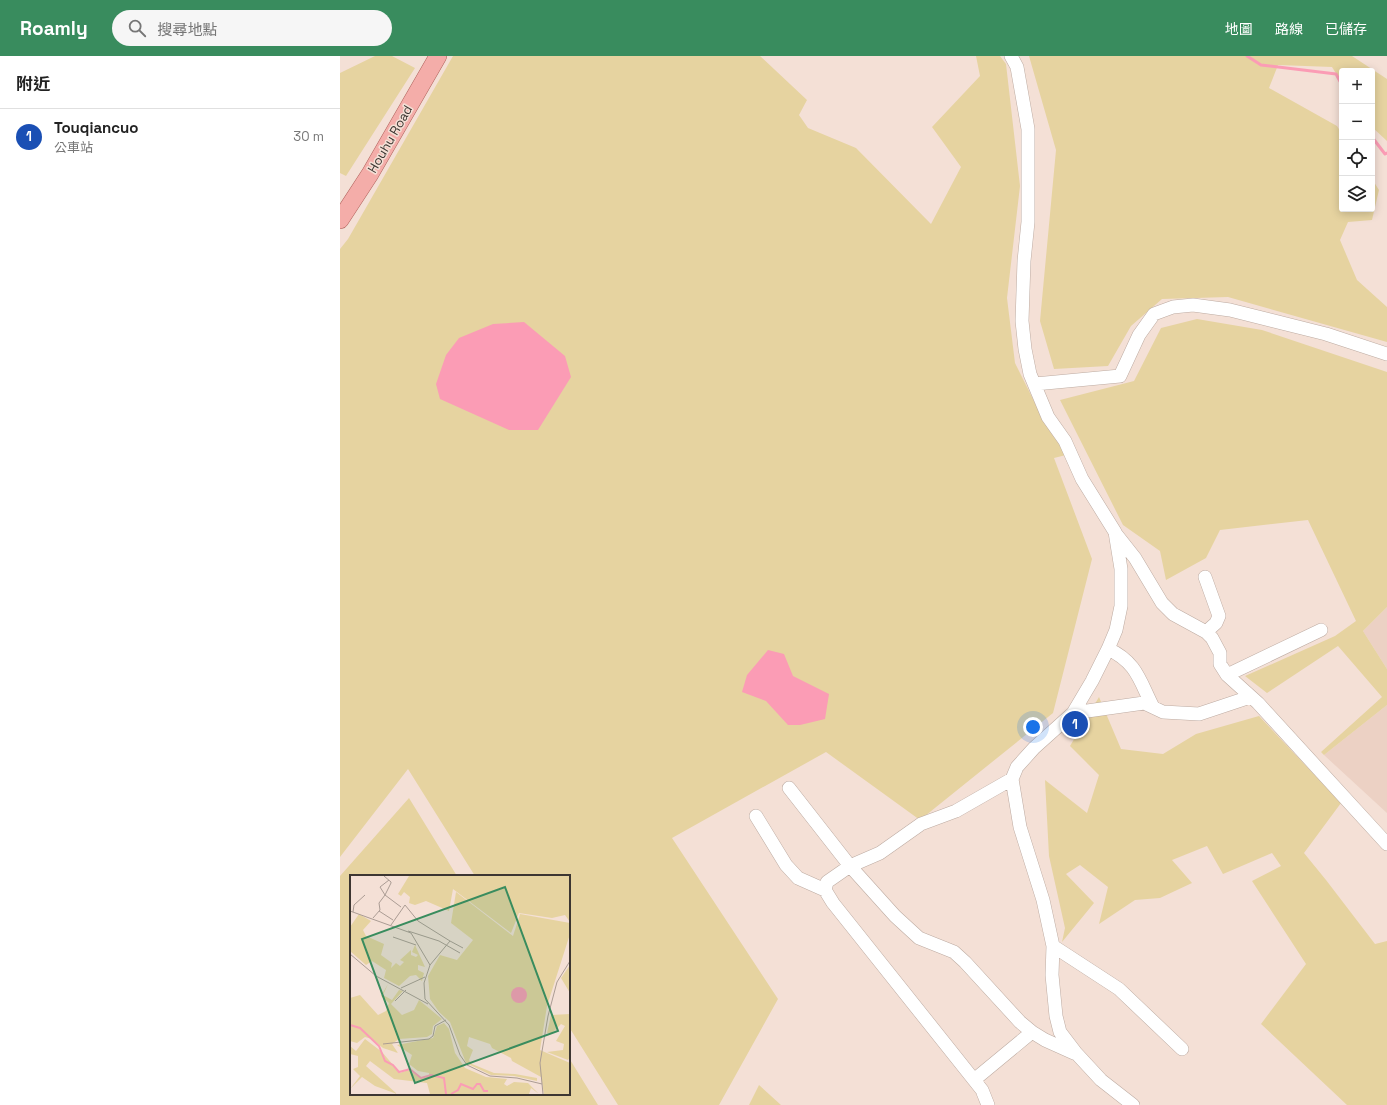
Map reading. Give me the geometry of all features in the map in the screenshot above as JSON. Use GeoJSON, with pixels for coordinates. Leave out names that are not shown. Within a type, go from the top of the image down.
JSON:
{"type":"FeatureCollection","features":[{"type":"Feature","properties":{"kind":"main road","name":"Houhu Road"},"geometry":{"type":"LineString","coordinates":[[340,220],[370,174],[438,56]]}},
{"type":"Feature","properties":{"kind":"street"},"geometry":{"type":"LineString","coordinates":[[1011,56],[1017,67],[1028,129],[1028,222],[1024,261],[1022,321],[1025,349],[1030,374],[1048,417],[1065,441],[1082,479],[1115,532],[1135,558],[1162,603],[1173,614],[1206,632],[1212,638],[1220,653],[1220,664],[1227,675],[1250,696],[1304,752],[1387,844]]}},
{"type":"Feature","properties":{"kind":"street"},"geometry":{"type":"LineString","coordinates":[[1034,384],[1120,376],[1139,335],[1154,314],[1173,307],[1193,305],[1230,310],[1326,334],[1376,352],[1387,354]]}},
{"type":"Feature","properties":{"kind":"street"},"geometry":{"type":"LineString","coordinates":[[1115,532],[1121,570],[1122,606],[1116,630],[1092,681],[1073,714],[1034,748],[1017,766],[1012,779],[1020,827],[1043,900],[1053,946],[1052,975],[1056,1016],[1060,1032],[1076,1053],[1101,1080],[1133,1105]]}},
{"type":"Feature","properties":{"kind":"street"},"geometry":{"type":"LineString","coordinates":[[1205,577],[1219,616],[1216,623],[1206,632]]}},
{"type":"Feature","properties":{"kind":"street"},"geometry":{"type":"LineString","coordinates":[[1227,675],[1322,630]]}},
{"type":"Feature","properties":{"kind":"street"},"geometry":{"type":"LineString","coordinates":[[1108,649],[1118,654],[1133,667],[1153,707]]}},
{"type":"Feature","properties":{"kind":"street"},"geometry":{"type":"LineString","coordinates":[[1073,714],[1144,703],[1163,712],[1199,714],[1250,696]]}},
{"type":"Feature","properties":{"kind":"street"},"geometry":{"type":"LineString","coordinates":[[825,890],[827,882],[850,866],[880,853],[921,824],[956,811],[1012,779]]}},
{"type":"Feature","properties":{"kind":"street"},"geometry":{"type":"LineString","coordinates":[[789,788],[850,866],[895,916],[919,938],[954,952],[1020,1022],[1032,1032],[1045,1040],[1076,1053]]}},
{"type":"Feature","properties":{"kind":"street"},"geometry":{"type":"LineString","coordinates":[[756,816],[786,865],[798,878],[825,890],[833,903],[982,1090],[988,1105]]}},
{"type":"Feature","properties":{"kind":"street"},"geometry":{"type":"LineString","coordinates":[[1053,946],[1119,989],[1182,1049]]}},
{"type":"Feature","properties":{"kind":"street"},"geometry":{"type":"LineString","coordinates":[[974,1080],[1032,1032]]}},
{"type":"Feature","properties":{"kind":"shaded area"},"geometry":{"type":"Polygon","coordinates":[[[375,56],[392,56],[415,68],[346,176],[340,173],[340,73],[375,56]]]}},
{"type":"Feature","properties":{"kind":"shaded area"},"geometry":{"type":"Polygon","coordinates":[[[453,56],[760,56],[807,100],[799,115],[808,128],[856,148],[931,224],[961,167],[932,127],[980,76],[976,56],[1000,56],[1006,64],[1020,186],[1007,298],[1015,363],[1037,407],[1066,455],[1054,458],[1092,559],[1053,713],[920,820],[826,752],[672,838],[778,999],[719,1105],[618,1105],[570,1029],[570,875],[474,875],[408,769],[340,857],[340,249],[348,239],[453,56]]]}},
{"type":"Feature","properties":{"kind":"shaded area"},"geometry":{"type":"Polygon","coordinates":[[[1029,56],[1352,56],[1370,68],[1339,68],[1339,78],[1332,67],[1278,65],[1269,88],[1337,126],[1339,129],[1339,212],[1374,212],[1372,220],[1348,222],[1340,240],[1357,280],[1387,307],[1387,342],[1228,297],[1162,299],[1131,326],[1108,366],[1054,369],[1040,321],[1056,150],[1029,56]]]}},
{"type":"Feature","properties":{"kind":"shaded area"},"geometry":{"type":"Polygon","coordinates":[[[1375,71],[1387,79],[1387,141],[1375,130],[1375,71]]]}},
{"type":"Feature","properties":{"kind":"shaded area"},"geometry":{"type":"Polygon","coordinates":[[[1375,184],[1379,190],[1375,207],[1375,184]]]}},
{"type":"Feature","properties":{"kind":"shaded area"},"geometry":{"type":"Polygon","coordinates":[[[1197,319],[1262,330],[1387,372],[1387,607],[1363,631],[1387,669],[1387,705],[1324,755],[1321,752],[1382,697],[1338,646],[1267,693],[1245,676],[1335,636],[1356,621],[1308,520],[1220,530],[1206,558],[1166,580],[1160,551],[1123,525],[1060,400],[1134,381],[1161,328],[1197,319]]]}},
{"type":"Feature","properties":{"kind":"shaded area"},"geometry":{"type":"Polygon","coordinates":[[[524,322],[565,356],[571,377],[538,430],[509,430],[440,399],[436,384],[446,355],[459,338],[493,324],[524,322]]]}},
{"type":"Feature","properties":{"kind":"shaded area"},"geometry":{"type":"Polygon","coordinates":[[[1387,607],[1387,669],[1363,631],[1387,607]]]}},
{"type":"Feature","properties":{"kind":"shaded area"},"geometry":{"type":"Polygon","coordinates":[[[768,650],[784,654],[793,676],[829,694],[825,719],[800,725],[788,725],[766,701],[742,692],[747,675],[768,650]]]}},
{"type":"Feature","properties":{"kind":"shaded area"},"geometry":{"type":"Polygon","coordinates":[[[1099,697],[1121,749],[1163,754],[1196,734],[1259,716],[1341,803],[1304,853],[1375,944],[1387,941],[1387,1105],[1347,1105],[1261,1024],[1306,964],[1252,881],[1281,866],[1272,853],[1223,874],[1207,846],[1172,860],[1192,883],[1160,898],[1135,900],[1099,924],[1108,887],[1080,865],[1066,874],[1094,903],[1062,942],[1065,928],[1049,856],[1045,780],[1087,813],[1099,775],[1070,746],[1099,697]]]}},
{"type":"Feature","properties":{"kind":"shaded area"},"geometry":{"type":"Polygon","coordinates":[[[1387,705],[1387,813],[1324,755],[1387,705]]]}},
{"type":"Feature","properties":{"kind":"shaded area"},"geometry":{"type":"Polygon","coordinates":[[[409,798],[456,875],[350,875],[350,1095],[570,1095],[570,1060],[598,1105],[340,1105],[340,876],[409,798]]]}},
{"type":"Feature","properties":{"kind":"shaded area"},"geometry":{"type":"Polygon","coordinates":[[[759,1085],[781,1105],[749,1105],[759,1085]]]}},
{"type":"Feature","properties":{"kind":"waterway"},"geometry":{"type":"LineString","coordinates":[[1247,56],[1261,65],[1336,74],[1339,80]]}},
{"type":"Feature","properties":{"kind":"waterway"},"geometry":{"type":"LineString","coordinates":[[1374,140],[1385,154],[1387,153]]}},
{"type":"Feature","properties":{"kind":"place","name":"Touqiancuo"},"geometry":{"type":"Point","coordinates":[1075,724]}}]}
